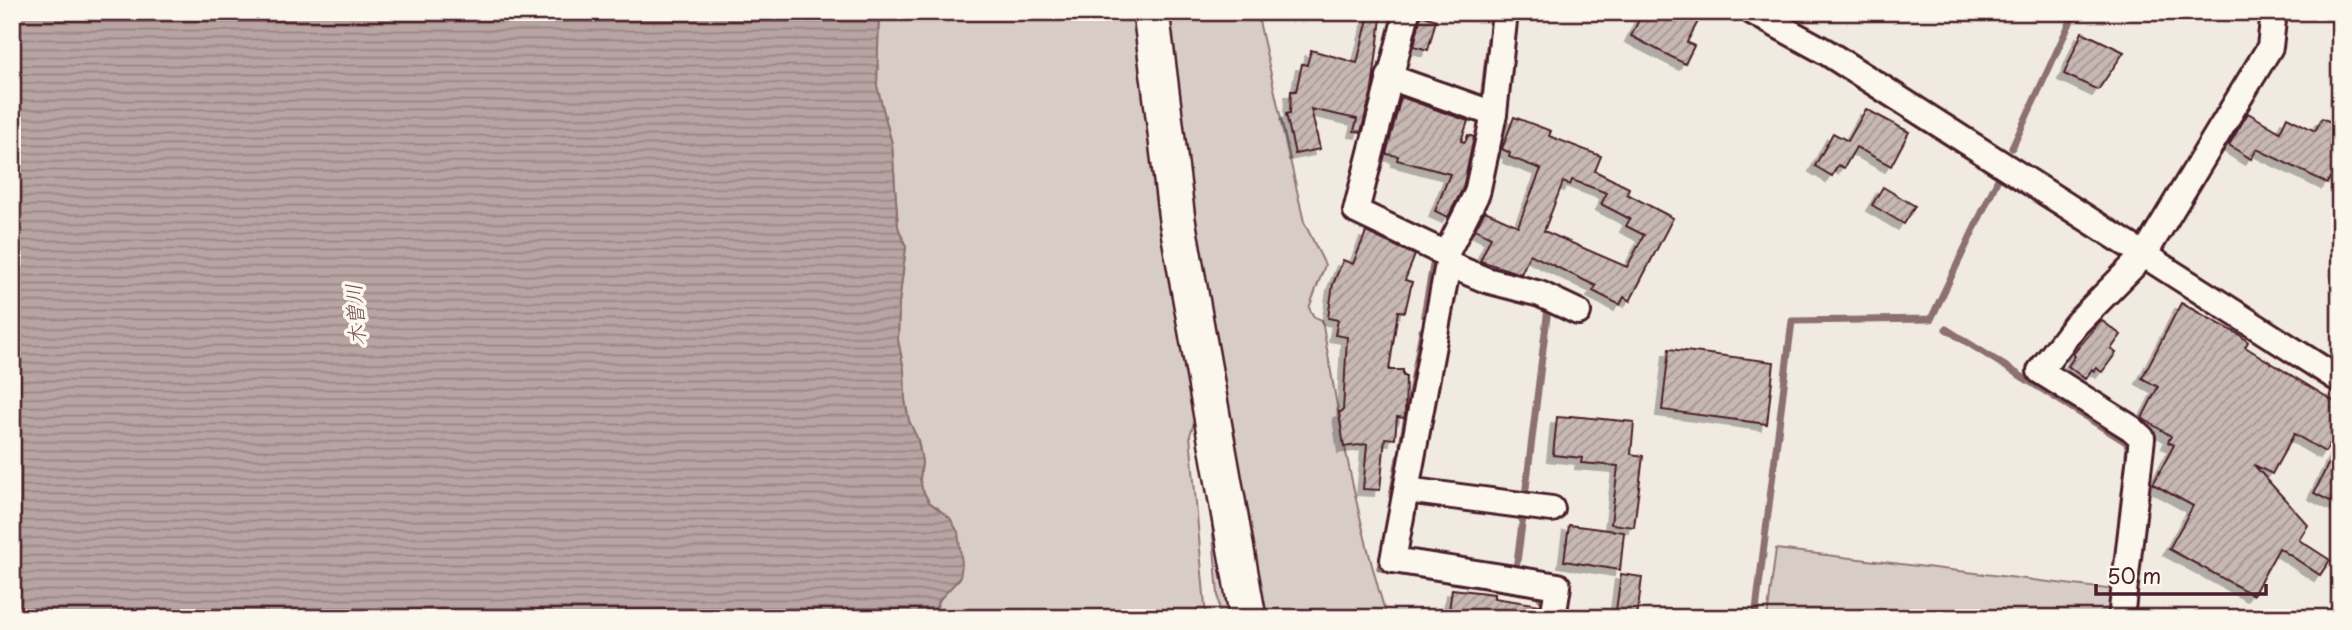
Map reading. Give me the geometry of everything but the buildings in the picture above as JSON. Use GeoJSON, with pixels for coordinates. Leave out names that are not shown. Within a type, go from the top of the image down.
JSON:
{"type":"FeatureCollection","features":[{"type":"Feature","properties":{"kind":"street"},"geometry":{"type":"LineString","coordinates":[[1151,12],[1177,220],[1248,618]]}},
{"type":"Feature","properties":{"kind":"street"},"geometry":{"type":"LineString","coordinates":[[1407,12],[1356,211],[1486,280],[1540,294],[1578,312]]}},
{"type":"Feature","properties":{"kind":"street"},"geometry":{"type":"LineString","coordinates":[[1505,12],[1494,114],[1477,193],[1447,259],[1393,560],[1558,586],[1553,618]]}},
{"type":"Feature","properties":{"kind":"street"},"geometry":{"type":"LineString","coordinates":[[1753,12],[1826,52],[2340,380]]}},
{"type":"Feature","properties":{"kind":"street"},"geometry":{"type":"LineString","coordinates":[[2121,618],[2142,438],[2131,428],[2040,371],[2076,324],[2144,255],[2270,47],[2274,12]]}},
{"type":"Feature","properties":{"kind":"street"},"geometry":{"type":"LineString","coordinates":[[1389,77],[1494,114]]}},
{"type":"Feature","properties":{"kind":"street"},"geometry":{"type":"LineString","coordinates":[[1406,491],[1552,509]]}},
{"type":"Feature","properties":{"kind":"shaded area"},"geometry":{"type":"Polygon","coordinates":[[[879,12],[1140,12],[1198,411],[1190,435],[1206,618],[936,618],[940,600],[960,578],[938,508],[929,502],[922,489],[922,462],[918,440],[909,421],[905,400],[904,370],[898,340],[899,303],[906,247],[898,227],[892,144],[877,86],[879,12]]]}},
{"type":"Feature","properties":{"kind":"shaded area"},"geometry":{"type":"Polygon","coordinates":[[[1161,12],[1257,12],[1304,222],[1325,265],[1309,308],[1314,317],[1322,320],[1350,470],[1387,618],[1260,618],[1225,448],[1161,12]]]}},
{"type":"Feature","properties":{"kind":"shaded area"},"geometry":{"type":"Polygon","coordinates":[[[1206,453],[1238,618],[1220,618],[1206,453]]]}},
{"type":"Feature","properties":{"kind":"shaded area"},"geometry":{"type":"Polygon","coordinates":[[[1776,549],[2116,590],[2113,618],[1767,618],[1776,549]]]}},
{"type":"Feature","properties":{"kind":"water","name":"木曽川"},"geometry":{"type":"Polygon","coordinates":[[[12,12],[879,12],[877,86],[892,144],[898,227],[906,247],[899,303],[898,340],[904,370],[905,400],[909,421],[918,440],[922,462],[922,489],[929,502],[950,518],[958,532],[962,564],[960,578],[936,606],[936,618],[12,618],[12,12]]]}},
{"type":"Feature","properties":{"kind":"waterway"},"geometry":{"type":"LineString","coordinates":[[2012,148],[2075,12]]}},
{"type":"Feature","properties":{"kind":"waterway"},"geometry":{"type":"LineString","coordinates":[[1483,100],[1490,39]]}},
{"type":"Feature","properties":{"kind":"waterway"},"geometry":{"type":"LineString","coordinates":[[1755,618],[1792,321],[1931,319],[1997,181]]}},
{"type":"Feature","properties":{"kind":"waterway"},"geometry":{"type":"LineString","coordinates":[[1424,315],[1434,260]]}},
{"type":"Feature","properties":{"kind":"waterway"},"geometry":{"type":"LineString","coordinates":[[1525,496],[1548,308],[1543,306]]}},
{"type":"Feature","properties":{"kind":"waterway"},"geometry":{"type":"LineString","coordinates":[[1946,329],[2126,442],[2128,455]]}},
{"type":"Feature","properties":{"kind":"waterway"},"geometry":{"type":"LineString","coordinates":[[1402,444],[1422,331]]}},
{"type":"Feature","properties":{"kind":"waterway"},"geometry":{"type":"LineString","coordinates":[[1392,496],[1399,458]]}},
{"type":"Feature","properties":{"kind":"waterway"},"geometry":{"type":"LineString","coordinates":[[1516,569],[1523,517]]}},
{"type":"Feature","properties":{"kind":"waterway"},"geometry":{"type":"LineString","coordinates":[[1383,553],[1380,568],[1392,570]]}},
{"type":"Feature","properties":{"kind":"waterway"},"geometry":{"type":"LineString","coordinates":[[1529,593],[1538,595],[1544,602],[1543,610]]}}]}
